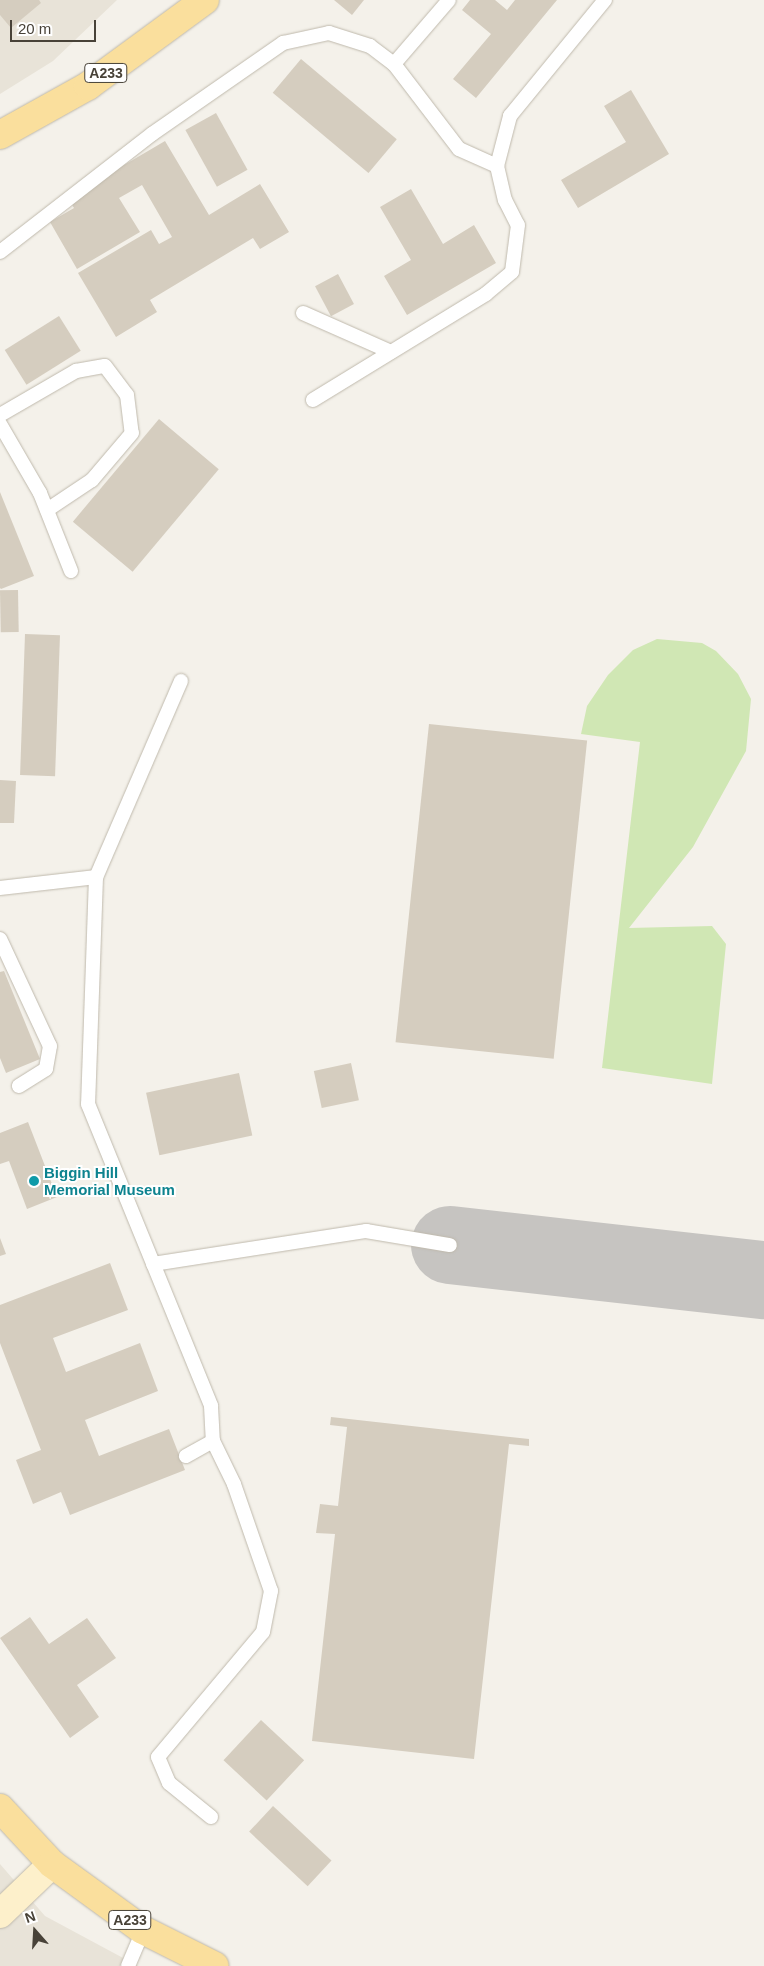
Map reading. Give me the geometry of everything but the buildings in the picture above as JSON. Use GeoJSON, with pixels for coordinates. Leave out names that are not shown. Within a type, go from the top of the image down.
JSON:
{"type":"FeatureCollection","features":[{"type":"Feature","properties":{"kind":"main road","name":"A233"},"geometry":{"type":"LineString","coordinates":[[0,135],[88,86],[205,0]]}},
{"type":"Feature","properties":{"kind":"main road","name":"A233"},"geometry":{"type":"LineString","coordinates":[[0,1808],[52,1864],[143,1930],[215,1966]]}},
{"type":"Feature","properties":{"kind":"street"},"geometry":{"type":"LineString","coordinates":[[0,1914],[52,1864]]}},
{"type":"Feature","properties":{"kind":"lane"},"geometry":{"type":"LineString","coordinates":[[394,64],[449,0]]}},
{"type":"Feature","properties":{"kind":"lane"},"geometry":{"type":"LineString","coordinates":[[313,400],[486,294],[512,272],[518,225],[504,200],[496,166],[510,116],[604,0]]}},
{"type":"Feature","properties":{"kind":"lane"},"geometry":{"type":"LineString","coordinates":[[0,252],[152,134],[283,43],[329,33],[370,46],[394,64],[459,149],[496,166]]}},
{"type":"Feature","properties":{"kind":"lane"},"geometry":{"type":"LineString","coordinates":[[303,313],[391,352]]}},
{"type":"Feature","properties":{"kind":"lane"},"geometry":{"type":"LineString","coordinates":[[0,414],[76,371],[106,366],[127,395],[132,433],[92,480],[47,510]]}},
{"type":"Feature","properties":{"kind":"lane"},"geometry":{"type":"LineString","coordinates":[[0,424],[47,510],[71,571]]}},
{"type":"Feature","properties":{"kind":"lane"},"geometry":{"type":"LineString","coordinates":[[182,681],[96,877],[88,1104],[211,1406],[213,1441],[234,1484],[271,1590],[263,1632],[158,1757],[169,1783],[211,1817]]}},
{"type":"Feature","properties":{"kind":"lane"},"geometry":{"type":"LineString","coordinates":[[0,888],[96,877]]}},
{"type":"Feature","properties":{"kind":"lane"},"geometry":{"type":"LineString","coordinates":[[0,939],[50,1046],[46,1069],[19,1086]]}},
{"type":"Feature","properties":{"kind":"lane"},"geometry":{"type":"LineString","coordinates":[[153,1264],[366,1231],[450,1246]]}},
{"type":"Feature","properties":{"kind":"lane"},"geometry":{"type":"LineString","coordinates":[[186,1456],[213,1441]]}},
{"type":"Feature","properties":{"kind":"lane"},"geometry":{"type":"LineString","coordinates":[[128,1966],[143,1930]]}},
{"type":"Feature","properties":{"kind":"shaded area"},"geometry":{"type":"Polygon","coordinates":[[[0,0],[117,0],[53,61],[0,94],[0,0]]]}},
{"type":"Feature","properties":{"kind":"shaded area"},"geometry":{"type":"Polygon","coordinates":[[[0,1864],[45,1916],[138,1966],[0,1966],[0,1864]]]}},
{"type":"Feature","properties":{"kind":"green space"},"geometry":{"type":"Polygon","coordinates":[[[657,639],[702,643],[716,651],[738,674],[751,699],[746,751],[693,847],[629,928],[712,926],[726,944],[712,1084],[602,1068],[640,742],[581,734],[587,706],[608,675],[633,650],[657,639]]]}},
{"type":"Feature","properties":{"kind":"taxiway"},"geometry":{"type":"LineString","coordinates":[[450,1245],[764,1280]]}},
{"type":"Feature","properties":{"kind":"place","name":"Biggin Hill Memorial Museum"},"geometry":{"type":"Point","coordinates":[34,1181]}}]}
